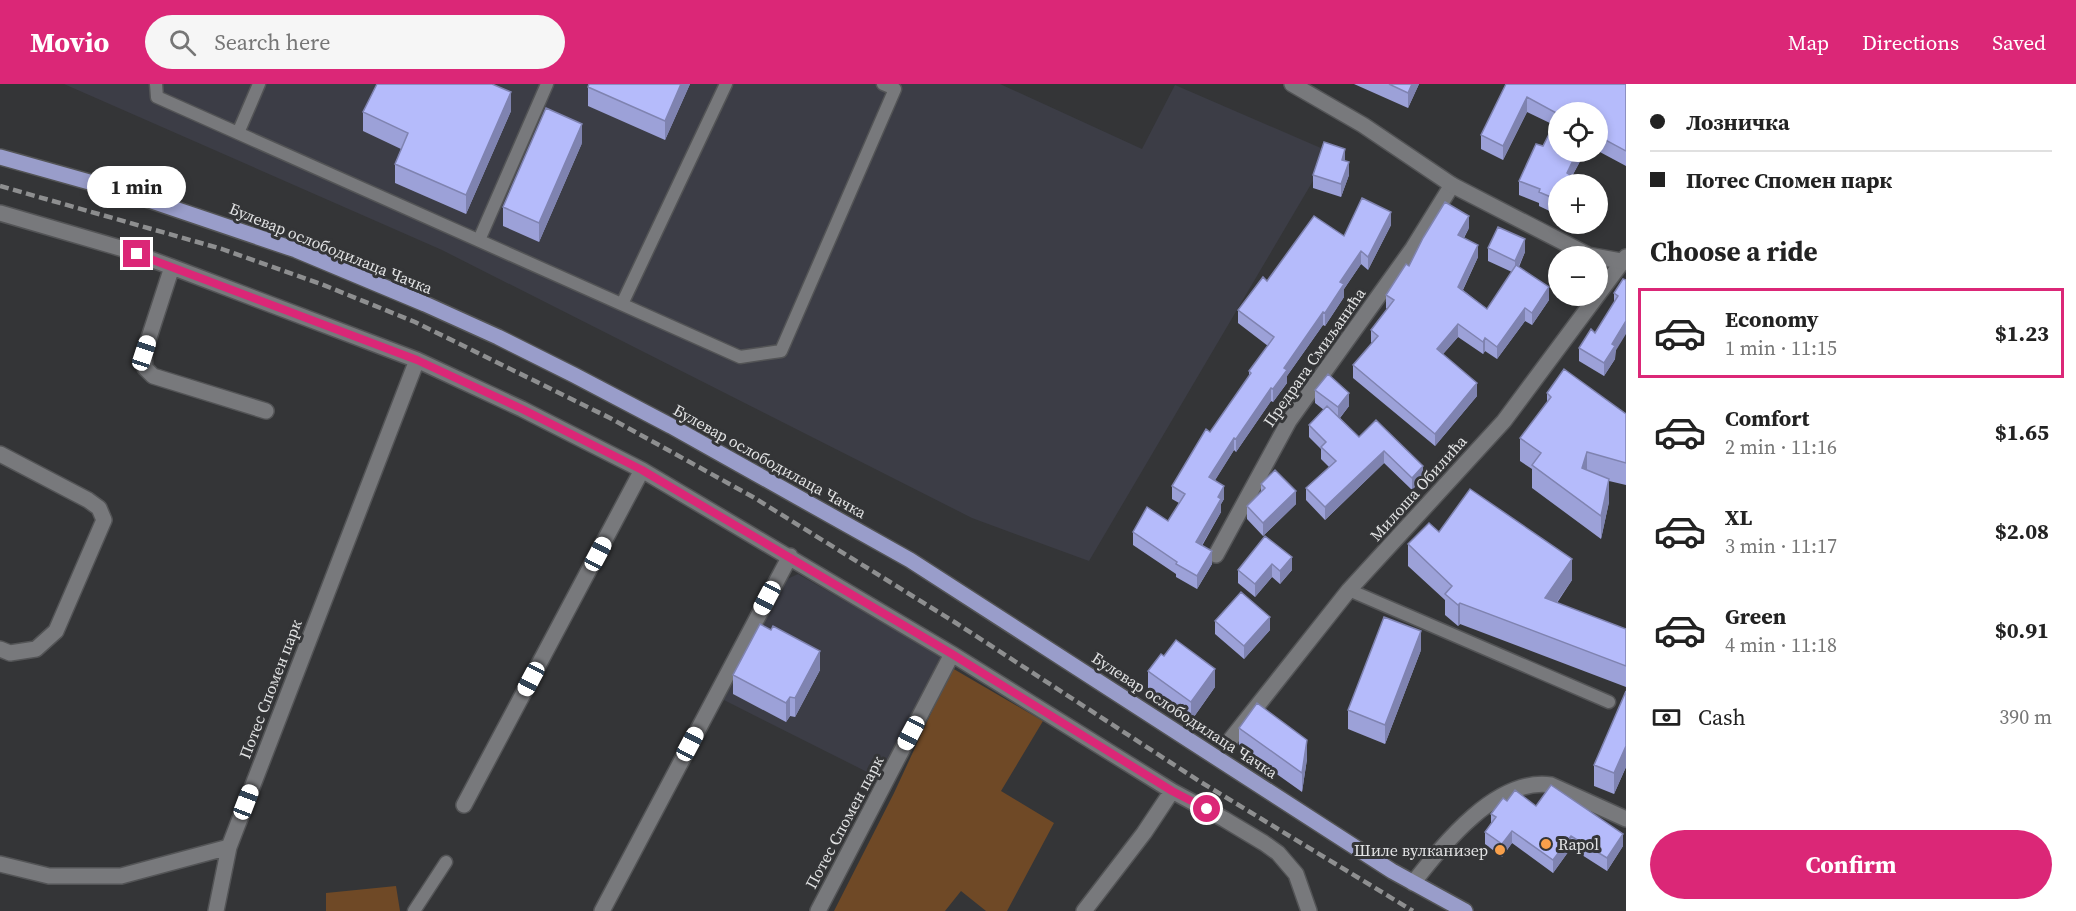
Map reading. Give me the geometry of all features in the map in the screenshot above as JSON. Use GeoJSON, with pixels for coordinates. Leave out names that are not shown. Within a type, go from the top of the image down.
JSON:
{"type":"FeatureCollection","features":[{"type":"Feature","properties":{"kind":"main road","name":"Булевар ослободилаца Чачка"},"geometry":{"type":"LineString","coordinates":[[0,157],[125,192],[296,250],[435,309],[574,375],[671,426],[910,560],[1413,884],[1465,911]]}},
{"type":"Feature","properties":{"kind":"street"},"geometry":{"type":"LineString","coordinates":[[1292,84],[1363,125],[1452,185],[1588,255],[1625,260]]}},
{"type":"Feature","properties":{"kind":"street","name":"Предрага Смиљанића"},"geometry":{"type":"LineString","coordinates":[[1216,555],[1289,420],[1407,257],[1452,185]]}},
{"type":"Feature","properties":{"kind":"street"},"geometry":{"type":"LineString","coordinates":[[0,213],[120,248],[417,360],[522,409],[642,470],[790,556],[1172,791],[1224,819],[1278,853],[1296,874],[1309,911]]}},
{"type":"Feature","properties":{"kind":"street","name":"Милоша Обилића"},"geometry":{"type":"LineString","coordinates":[[1231,740],[1350,590],[1504,421],[1625,260]]}},
{"type":"Feature","properties":{"kind":"street"},"geometry":{"type":"LineString","coordinates":[[172,267],[144,353],[145,368],[153,376],[266,411]]}},
{"type":"Feature","properties":{"kind":"street","name":"Потес Спомен парк"},"geometry":{"type":"LineString","coordinates":[[216,911],[229,847],[417,360]]}},
{"type":"Feature","properties":{"kind":"street"},"geometry":{"type":"LineString","coordinates":[[0,454],[88,500],[99,508],[104,520],[56,632],[36,649],[10,653],[0,649]]}},
{"type":"Feature","properties":{"kind":"street"},"geometry":{"type":"LineString","coordinates":[[464,805],[642,470]]}},
{"type":"Feature","properties":{"kind":"street"},"geometry":{"type":"LineString","coordinates":[[602,911],[790,556]]}},
{"type":"Feature","properties":{"kind":"street","name":"Потес Спомен парк"},"geometry":{"type":"LineString","coordinates":[[818,911],[952,654]]}},
{"type":"Feature","properties":{"kind":"street"},"geometry":{"type":"LineString","coordinates":[[1413,884],[1450,837],[1466,822],[1508,793],[1525,787],[1540,784],[1551,785],[1626,819]]}},
{"type":"Feature","properties":{"kind":"street"},"geometry":{"type":"LineString","coordinates":[[1084,911],[1172,791]]}},
{"type":"Feature","properties":{"kind":"street"},"geometry":{"type":"LineString","coordinates":[[0,864],[49,876],[121,876],[229,847]]}},
{"type":"Feature","properties":{"kind":"lane"},"geometry":{"type":"LineString","coordinates":[[156,84],[158,97],[740,357],[782,351],[895,89],[883,84]]}},
{"type":"Feature","properties":{"kind":"lane"},"geometry":{"type":"LineString","coordinates":[[238,133],[259,84]]}},
{"type":"Feature","properties":{"kind":"lane"},"geometry":{"type":"LineString","coordinates":[[479,240],[547,84]]}},
{"type":"Feature","properties":{"kind":"lane"},"geometry":{"type":"LineString","coordinates":[[622,304],[726,84]]}},
{"type":"Feature","properties":{"kind":"lane"},"geometry":{"type":"LineString","coordinates":[[1350,590],[1610,702]]}},
{"type":"Feature","properties":{"kind":"lane"},"geometry":{"type":"LineString","coordinates":[[414,911],[446,862]]}},
{"type":"Feature","properties":{"kind":"shaded area"},"geometry":{"type":"Polygon","coordinates":[[[64,84],[1000,84],[1142,149],[1175,85],[1330,152],[1089,561],[972,518],[442,250],[64,84]]]}},
{"type":"Feature","properties":{"kind":"shaded area"},"geometry":{"type":"Polygon","coordinates":[[[798,574],[941,656],[879,778],[722,699],[783,581],[798,574]]]}},
{"type":"Feature","properties":{"kind":"shaded area"},"geometry":{"type":"Polygon","coordinates":[[[952,668],[1043,721],[1001,791],[1054,823],[1007,911],[986,911],[961,891],[945,911],[834,911],[894,793],[952,668]]]}},
{"type":"Feature","properties":{"kind":"shaded area"},"geometry":{"type":"Polygon","coordinates":[[[396,886],[400,911],[326,911],[326,893],[396,886]]]}},
{"type":"Feature","properties":{"kind":"building"},"geometry":{"type":"Polygon","coordinates":[[[377,84],[492,84],[511,92],[466,195],[395,164],[408,133],[363,112],[377,84]]]}},
{"type":"Feature","properties":{"kind":"building"},"geometry":{"type":"Polygon","coordinates":[[[589,84],[681,84],[665,121],[588,87],[589,84]]]}},
{"type":"Feature","properties":{"kind":"building"},"geometry":{"type":"Polygon","coordinates":[[[1389,84],[1412,84],[1408,93],[1389,84]]]}},
{"type":"Feature","properties":{"kind":"building"},"geometry":{"type":"Polygon","coordinates":[[[1506,84],[1626,84],[1626,151],[1608,141],[1608,102],[1548,102],[1548,109],[1527,97],[1503,146],[1481,135],[1506,84]]]}},
{"type":"Feature","properties":{"kind":"building"},"geometry":{"type":"Polygon","coordinates":[[[546,108],[582,124],[539,223],[503,207],[546,108]]]}},
{"type":"Feature","properties":{"kind":"building"},"geometry":{"type":"Polygon","coordinates":[[[1548,136],[1548,162],[1572,162],[1568,174],[1548,174],[1548,196],[1539,192],[1540,189],[1519,181],[1536,144],[1543,146],[1548,136]]]}},
{"type":"Feature","properties":{"kind":"building"},"geometry":{"type":"Polygon","coordinates":[[[1324,142],[1345,149],[1342,160],[1349,162],[1341,184],[1313,175],[1324,142]]]}},
{"type":"Feature","properties":{"kind":"building"},"geometry":{"type":"Polygon","coordinates":[[[1362,198],[1391,212],[1368,257],[1361,251],[1340,282],[1344,284],[1325,313],[1323,312],[1284,368],[1287,370],[1273,389],[1271,388],[1236,439],[1234,438],[1209,477],[1224,486],[1218,497],[1221,499],[1196,542],[1212,551],[1197,576],[1176,564],[1177,562],[1133,532],[1147,507],[1168,521],[1185,494],[1172,486],[1206,429],[1210,432],[1274,337],[1238,310],[1263,277],[1267,281],[1314,216],[1344,236],[1362,198]]]}},
{"type":"Feature","properties":{"kind":"building"},"geometry":{"type":"Polygon","coordinates":[[[1445,202],[1469,216],[1458,235],[1478,245],[1458,287],[1487,309],[1516,265],[1548,286],[1532,313],[1525,308],[1497,347],[1485,338],[1483,342],[1458,324],[1437,349],[1477,383],[1435,434],[1353,365],[1378,336],[1371,330],[1394,300],[1386,295],[1406,264],[1409,266],[1445,202]]]}},
{"type":"Feature","properties":{"kind":"building"},"geometry":{"type":"Polygon","coordinates":[[[1498,227],[1525,239],[1515,261],[1488,248],[1498,227]]]}},
{"type":"Feature","properties":{"kind":"building"},"geometry":{"type":"Polygon","coordinates":[[[1623,279],[1626,280],[1626,321],[1612,344],[1615,346],[1604,363],[1579,348],[1591,329],[1595,333],[1618,296],[1614,293],[1623,279]]]}},
{"type":"Feature","properties":{"kind":"building"},"geometry":{"type":"Polygon","coordinates":[[[1564,369],[1626,414],[1626,463],[1587,452],[1582,468],[1609,479],[1601,516],[1532,465],[1541,453],[1520,438],[1551,397],[1547,393],[1564,369]]]}},
{"type":"Feature","properties":{"kind":"building"},"geometry":{"type":"Polygon","coordinates":[[[1328,374],[1349,393],[1338,407],[1315,390],[1328,374]]]}},
{"type":"Feature","properties":{"kind":"building"},"geometry":{"type":"Polygon","coordinates":[[[1327,406],[1359,437],[1376,420],[1423,466],[1412,478],[1384,451],[1325,507],[1306,488],[1336,461],[1321,447],[1326,442],[1309,425],[1327,406]]]}},
{"type":"Feature","properties":{"kind":"building"},"geometry":{"type":"Polygon","coordinates":[[[1275,470],[1296,491],[1263,523],[1247,506],[1265,488],[1261,484],[1275,470]]]}},
{"type":"Feature","properties":{"kind":"building"},"geometry":{"type":"Polygon","coordinates":[[[1470,489],[1572,559],[1545,598],[1626,629],[1626,666],[1460,603],[1458,605],[1445,594],[1452,586],[1408,544],[1429,523],[1439,532],[1470,489]]]}},
{"type":"Feature","properties":{"kind":"building"},"geometry":{"type":"Polygon","coordinates":[[[1265,536],[1292,557],[1280,571],[1272,564],[1255,584],[1238,570],[1265,536]]]}},
{"type":"Feature","properties":{"kind":"building"},"geometry":{"type":"Polygon","coordinates":[[[1241,592],[1270,617],[1244,646],[1215,621],[1241,592]]]}},
{"type":"Feature","properties":{"kind":"building"},"geometry":{"type":"Polygon","coordinates":[[[1384,617],[1421,631],[1385,725],[1348,710],[1384,617]]]}},
{"type":"Feature","properties":{"kind":"building"},"geometry":{"type":"Polygon","coordinates":[[[760,624],[771,630],[773,626],[820,651],[795,698],[790,697],[786,703],[733,675],[760,624]]]}},
{"type":"Feature","properties":{"kind":"building"},"geometry":{"type":"Polygon","coordinates":[[[1176,640],[1215,669],[1191,702],[1148,671],[1161,654],[1164,656],[1176,640]]]}},
{"type":"Feature","properties":{"kind":"building"},"geometry":{"type":"Polygon","coordinates":[[[1626,691],[1626,746],[1614,773],[1594,765],[1626,691]]]}},
{"type":"Feature","properties":{"kind":"building"},"geometry":{"type":"Polygon","coordinates":[[[1257,703],[1307,740],[1302,773],[1239,728],[1257,703]]]}},
{"type":"Feature","properties":{"kind":"building"},"geometry":{"type":"Polygon","coordinates":[[[1551,785],[1623,834],[1607,858],[1571,836],[1553,860],[1512,831],[1502,844],[1485,832],[1496,817],[1491,814],[1503,798],[1507,801],[1515,790],[1536,806],[1551,785]]]}},
{"type":"Feature","properties":{"kind":"railway"},"geometry":{"type":"LineString","coordinates":[[0,186],[222,249],[321,284],[415,322],[610,418],[753,497],[956,623],[1199,781],[1413,911]]}},
{"type":"Feature","properties":{"kind":"place","name":"Rapol"},"geometry":{"type":"Point","coordinates":[1546,844]}},
{"type":"Feature","properties":{"kind":"place","name":"Шиле вулканизер"},"geometry":{"type":"Point","coordinates":[1500,850]}},
{"type":"Feature","properties":{"kind":"route"},"geometry":{"type":"LineString","coordinates":[[137,254],[417,360],[522,409],[642,470],[952,654],[1172,791],[1207,809]]}}]}
